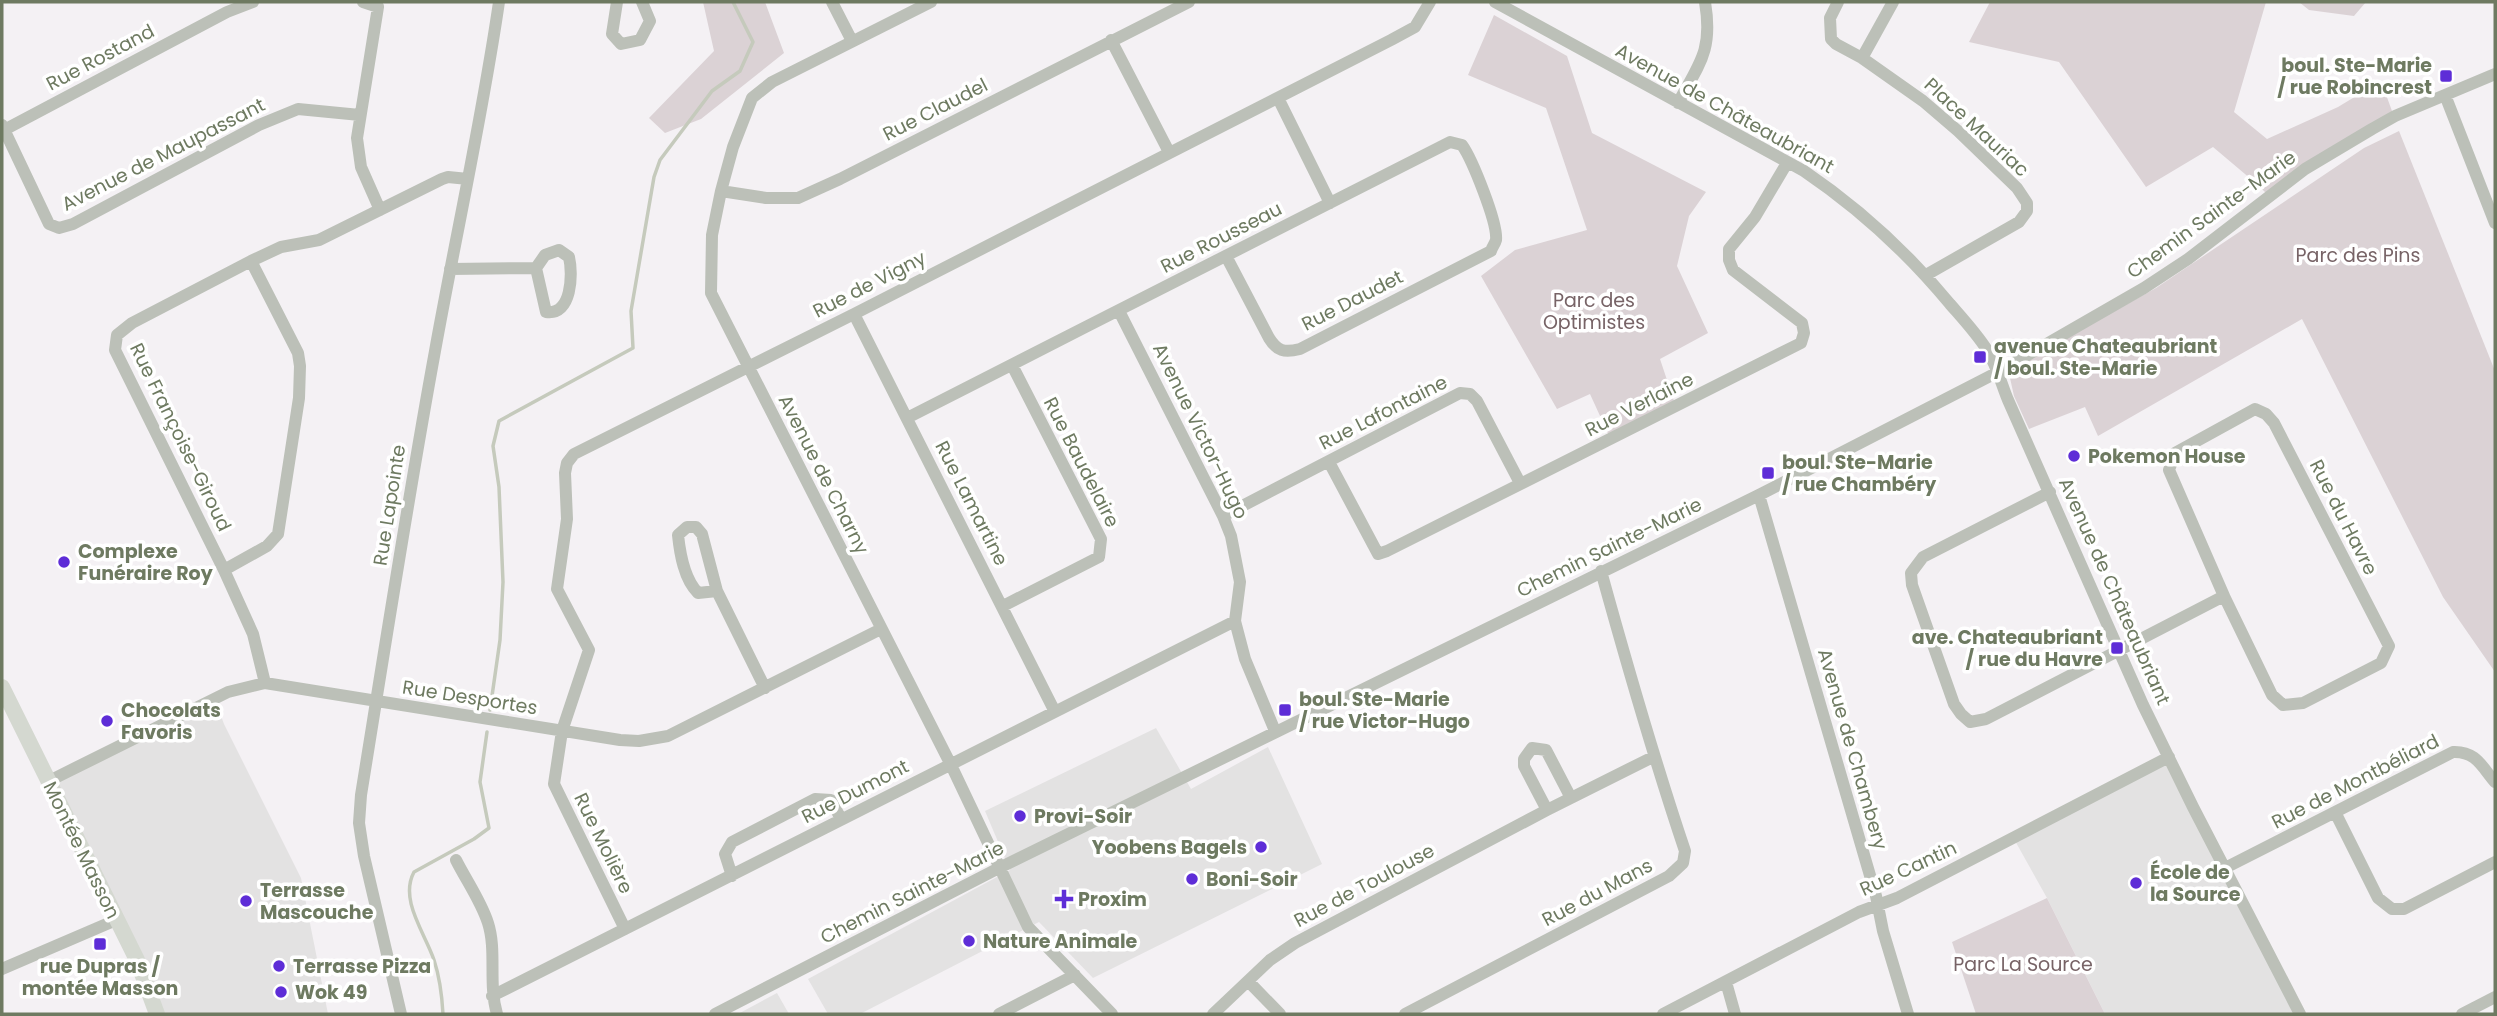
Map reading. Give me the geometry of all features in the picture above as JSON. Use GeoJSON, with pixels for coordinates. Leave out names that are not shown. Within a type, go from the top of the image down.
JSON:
{"type":"FeatureCollection","features":[{"type":"Feature","properties":{"kind":"main road","name":"Montée Masson"},"geometry":{"type":"LineString","coordinates":[[2,687],[137,960],[157,1014]]}},
{"type":"Feature","properties":{"kind":"street","name":"Rue Rostand"},"geometry":{"type":"LineString","coordinates":[[3,127],[227,12],[253,2]]}},
{"type":"Feature","properties":{"kind":"street"},"geometry":{"type":"LineString","coordinates":[[363,2],[379,4],[357,138],[361,167],[380,210]]}},
{"type":"Feature","properties":{"kind":"street","name":"Rue Lapointe"},"geometry":{"type":"LineString","coordinates":[[401,1014],[364,856],[359,823],[361,795],[405,520],[450,268],[488,81],[499,2]]}},
{"type":"Feature","properties":{"kind":"street"},"geometry":{"type":"LineString","coordinates":[[618,2],[612,34],[621,44],[640,40],[650,21],[642,2]]}},
{"type":"Feature","properties":{"kind":"street"},"geometry":{"type":"LineString","coordinates":[[832,2],[852,41]]}},
{"type":"Feature","properties":{"kind":"street","name":"Avenue de Charny"},"geometry":{"type":"LineString","coordinates":[[931,2],[772,82],[752,98],[733,147],[721,191],[712,235],[711,293],[951,765],[1028,927],[1112,1014]]}},
{"type":"Feature","properties":{"kind":"street"},"geometry":{"type":"LineString","coordinates":[[1158,16],[1162,2]]}},
{"type":"Feature","properties":{"kind":"street","name":"Rue Claudel"},"geometry":{"type":"LineString","coordinates":[[721,191],[766,198],[798,198],[840,180],[1189,2]]}},
{"type":"Feature","properties":{"kind":"street","name":"Rue de Vigny"},"geometry":{"type":"LineString","coordinates":[[562,731],[589,650],[557,589],[568,519],[565,473],[567,463],[574,454],[1415,27],[1430,2]]}},
{"type":"Feature","properties":{"kind":"street","name":"Avenue de Châteaubriant"},"geometry":{"type":"LineString","coordinates":[[1494,2],[1830,189],[1875,224],[1926,275],[1975,333],[1998,372],[2008,400],[2169,757],[2300,1014]]}},
{"type":"Feature","properties":{"kind":"street"},"geometry":{"type":"LineString","coordinates":[[1678,103],[1704,56],[1709,26],[1705,2]]}},
{"type":"Feature","properties":{"kind":"street","name":"Place Mauriac"},"geometry":{"type":"LineString","coordinates":[[1838,2],[1829,18],[1831,39],[1923,101],[2017,188],[2027,203],[2026,211],[2019,222],[1926,275]]}},
{"type":"Feature","properties":{"kind":"street"},"geometry":{"type":"LineString","coordinates":[[1862,58],[1894,2]]}},
{"type":"Feature","properties":{"kind":"street"},"geometry":{"type":"LineString","coordinates":[[1111,40],[1169,152]]}},
{"type":"Feature","properties":{"kind":"street","name":"Chemin Sainte-Marie"},"geometry":{"type":"LineString","coordinates":[[715,1014],[1275,731],[1759,495],[1998,372],[2130,297],[2178,266],[2305,169],[2395,116],[2495,74]]}},
{"type":"Feature","properties":{"kind":"street"},"geometry":{"type":"LineString","coordinates":[[2445,94],[2495,223]]}},
{"type":"Feature","properties":{"kind":"street"},"geometry":{"type":"LineString","coordinates":[[1278,98],[1330,203]]}},
{"type":"Feature","properties":{"kind":"street","name":"Avenue de Maupassant"},"geometry":{"type":"LineString","coordinates":[[3,127],[49,223],[59,228],[72,224],[259,125],[298,109],[360,114]]}},
{"type":"Feature","properties":{"kind":"street","name":"Rue Rousseau"},"geometry":{"type":"LineString","coordinates":[[907,418],[1450,142],[1462,145],[1471,157],[1493,221],[1496,240]]}},
{"type":"Feature","properties":{"kind":"street","name":"Rue Verlaine"},"geometry":{"type":"LineString","coordinates":[[1329,462],[1378,554],[1611,440],[1801,342],[1804,333],[1802,323],[1733,270],[1729,260],[1729,249],[1755,217],[1787,163]]}},
{"type":"Feature","properties":{"kind":"street","name":"Rue Françoise-Giroud"},"geometry":{"type":"LineString","coordinates":[[265,683],[253,634],[115,350],[117,335],[132,323],[281,247],[319,240],[442,179],[468,179]]}},
{"type":"Feature","properties":{"kind":"street","name":"Rue Daudet"},"geometry":{"type":"LineString","coordinates":[[1226,256],[1275,348],[1287,352],[1300,349],[1490,251],[1496,240]]}},
{"type":"Feature","properties":{"kind":"street"},"geometry":{"type":"LineString","coordinates":[[559,250],[569,257],[571,268],[566,299],[561,310],[546,312],[536,268],[545,255],[559,250]]}},
{"type":"Feature","properties":{"kind":"street"},"geometry":{"type":"LineString","coordinates":[[224,570],[267,546],[278,534],[299,398],[298,353],[251,261]]}},
{"type":"Feature","properties":{"kind":"street"},"geometry":{"type":"LineString","coordinates":[[450,268],[536,268]]}},
{"type":"Feature","properties":{"kind":"street","name":"Avenue Victor-Hugo"},"geometry":{"type":"LineString","coordinates":[[1119,311],[1231,536],[1240,582],[1235,621],[1245,659],[1275,731]]}},
{"type":"Feature","properties":{"kind":"street","name":"Rue Lamartine"},"geometry":{"type":"LineString","coordinates":[[854,314],[1054,710]]}},
{"type":"Feature","properties":{"kind":"street","name":"Rue Baudelaire"},"geometry":{"type":"LineString","coordinates":[[1003,606],[1099,557],[1102,547],[1101,540],[1012,365]]}},
{"type":"Feature","properties":{"kind":"street","name":"Rue Lafontaine"},"geometry":{"type":"LineString","coordinates":[[1223,516],[1460,393],[1471,394],[1477,401],[1520,483]]}},
{"type":"Feature","properties":{"kind":"street","name":"Rue du Havre"},"geometry":{"type":"LineString","coordinates":[[2255,409],[2266,414],[2274,423],[2389,646],[2381,663],[2303,703],[2283,705],[2272,695],[2224,596],[2169,470],[2175,453],[2255,409]]}},
{"type":"Feature","properties":{"kind":"street"},"geometry":{"type":"LineString","coordinates":[[2050,492],[1923,557],[1911,573],[1912,585],[1954,704],[1970,722],[1986,719],[2224,596]]}},
{"type":"Feature","properties":{"kind":"street","name":"Avenue de Chambery"},"geometry":{"type":"LineString","coordinates":[[1759,495],[1908,1014]]}},
{"type":"Feature","properties":{"kind":"street"},"geometry":{"type":"LineString","coordinates":[[717,591],[698,593],[689,584],[678,534],[687,527],[696,527],[702,534],[717,591],[765,688]]}},
{"type":"Feature","properties":{"kind":"street","name":"Rue du Mans"},"geometry":{"type":"LineString","coordinates":[[1405,1014],[1669,876],[1682,863],[1685,851],[1653,757],[1601,571]]}},
{"type":"Feature","properties":{"kind":"street","name":"Rue Dumont"},"geometry":{"type":"LineString","coordinates":[[492,996],[951,765],[1054,710],[1235,621]]}},
{"type":"Feature","properties":{"kind":"street","name":"Rue Desportes"},"geometry":{"type":"LineString","coordinates":[[49,781],[228,692],[265,683],[620,740],[655,739],[668,736],[881,629]]}},
{"type":"Feature","properties":{"kind":"street","name":"Rue Molière"},"geometry":{"type":"LineString","coordinates":[[562,731],[554,784],[625,929]]}},
{"type":"Feature","properties":{"kind":"street"},"geometry":{"type":"LineString","coordinates":[[1547,810],[1524,766],[1524,759],[1532,748],[1546,750],[1571,799]]}},
{"type":"Feature","properties":{"kind":"street","name":"Rue de Montbéliard"},"geometry":{"type":"LineString","coordinates":[[2225,868],[2453,752],[2465,751],[2472,755],[2495,782]]}},
{"type":"Feature","properties":{"kind":"street","name":"Rue de Toulouse"},"geometry":{"type":"LineString","coordinates":[[1213,1014],[1270,960],[1295,943],[1653,757]]}},
{"type":"Feature","properties":{"kind":"street","name":"Rue Cantin"},"geometry":{"type":"LineString","coordinates":[[1663,1014],[1878,904],[1897,898],[2169,757]]}},
{"type":"Feature","properties":{"kind":"street"},"geometry":{"type":"LineString","coordinates":[[732,876],[725,854],[732,842],[815,799],[831,800],[841,819]]}},
{"type":"Feature","properties":{"kind":"street"},"geometry":{"type":"LineString","coordinates":[[2335,812],[2378,898],[2392,909],[2404,909],[2495,862]]}},
{"type":"Feature","properties":{"kind":"street"},"geometry":{"type":"LineString","coordinates":[[456,860],[488,923],[492,947],[492,996],[497,1014]]}},
{"type":"Feature","properties":{"kind":"street"},"geometry":{"type":"LineString","coordinates":[[2,969],[116,920]]}},
{"type":"Feature","properties":{"kind":"street"},"geometry":{"type":"LineString","coordinates":[[999,1014],[1075,975]]}},
{"type":"Feature","properties":{"kind":"street"},"geometry":{"type":"LineString","coordinates":[[1248,981],[1280,1014]]}},
{"type":"Feature","properties":{"kind":"street"},"geometry":{"type":"LineString","coordinates":[[1726,982],[1735,1014]]}},
{"type":"Feature","properties":{"kind":"street"},"geometry":{"type":"LineString","coordinates":[[2462,1014],[2495,997]]}},
{"type":"Feature","properties":{"kind":"shaded area"},"geometry":{"type":"Polygon","coordinates":[[[215,700],[224,724],[301,878],[328,1014],[154,1014],[50,782],[215,700]]]}},
{"type":"Feature","properties":{"kind":"shaded area"},"geometry":{"type":"Polygon","coordinates":[[[1156,728],[1191,789],[1268,747],[1322,864],[1093,978],[1039,922],[860,1014],[828,1014],[808,979],[1010,870],[985,811],[1156,728]]]}},
{"type":"Feature","properties":{"kind":"shaded area","name":"École de la Source"},"geometry":{"type":"Polygon","coordinates":[[[2169,757],[2295,1014],[2105,1014],[2014,839],[2169,757]]]}},
{"type":"Feature","properties":{"kind":"shaded area"},"geometry":{"type":"Polygon","coordinates":[[[777,993],[789,1014],[738,1014],[777,993]]]}},
{"type":"Feature","properties":{"kind":"green space"},"geometry":{"type":"Polygon","coordinates":[[[703,2],[765,2],[784,53],[701,119],[665,133],[649,118],[714,51],[703,2]]]}},
{"type":"Feature","properties":{"kind":"green space"},"geometry":{"type":"Polygon","coordinates":[[[1990,2],[2266,2],[2234,112],[2267,139],[2338,107],[2381,81],[2392,111],[2269,196],[2213,147],[2146,187],[2059,62],[1969,42],[1990,2]]]}},
{"type":"Feature","properties":{"kind":"green space"},"geometry":{"type":"Polygon","coordinates":[[[2299,2],[2366,2],[2354,16],[2309,10],[2299,2]]]}},
{"type":"Feature","properties":{"kind":"green space","name":"Parc des Optimistes"},"geometry":{"type":"Polygon","coordinates":[[[1494,15],[1567,56],[1592,133],[1706,192],[1689,216],[1677,266],[1708,333],[1660,359],[1676,407],[1611,440],[1590,394],[1557,409],[1481,276],[1515,250],[1587,230],[1546,108],[1468,75],[1494,15]]]}},
{"type":"Feature","properties":{"kind":"green space","name":"Parc des Pins"},"geometry":{"type":"Polygon","coordinates":[[[2399,131],[2495,371],[2495,672],[2443,597],[2302,319],[2098,436],[2085,407],[2029,429],[2014,396],[2010,378],[2016,366],[2156,288],[2364,148],[2399,131]]]}},
{"type":"Feature","properties":{"kind":"green space","name":"Parc La Source"},"geometry":{"type":"Polygon","coordinates":[[[2047,898],[2105,1014],[1976,1014],[1952,942],[2047,898]]]}},
{"type":"Feature","properties":{"kind":"waterway"},"geometry":{"type":"LineString","coordinates":[[490,710],[500,640],[503,582],[499,487],[493,446],[499,421],[633,348],[631,311],[654,177],[660,160],[712,91],[740,71],[753,42],[733,2]]}},
{"type":"Feature","properties":{"kind":"waterway"},"geometry":{"type":"LineString","coordinates":[[443,1014],[438,974],[411,905],[410,883],[414,872],[489,828],[480,782],[487,732]]}},
{"type":"Feature","properties":{"kind":"place","name":"boul. Ste-Marie / rue Robincrest"},"geometry":{"type":"Point","coordinates":[2446,76]}},
{"type":"Feature","properties":{"kind":"place","name":"avenue Chateaubriant / boul. Ste-Marie"},"geometry":{"type":"Point","coordinates":[1980,357]}},
{"type":"Feature","properties":{"kind":"place","name":"Pokemon House"},"geometry":{"type":"Point","coordinates":[2074,456]}},
{"type":"Feature","properties":{"kind":"place","name":"boul. Ste-Marie / rue Chambéry"},"geometry":{"type":"Point","coordinates":[1768,473]}},
{"type":"Feature","properties":{"kind":"place","name":"Complexe Funéraire Roy"},"geometry":{"type":"Point","coordinates":[64,562]}},
{"type":"Feature","properties":{"kind":"place","name":"ave. Chateaubriant / rue du Havre"},"geometry":{"type":"Point","coordinates":[2117,648]}},
{"type":"Feature","properties":{"kind":"place","name":"boul. Ste-Marie / rue Victor-Hugo"},"geometry":{"type":"Point","coordinates":[1285,710]}},
{"type":"Feature","properties":{"kind":"place","name":"Chocolats Favoris"},"geometry":{"type":"Point","coordinates":[107,721]}},
{"type":"Feature","properties":{"kind":"place","name":"Provi-Soir"},"geometry":{"type":"Point","coordinates":[1020,816]}},
{"type":"Feature","properties":{"kind":"place","name":"Yoobens Bagels"},"geometry":{"type":"Point","coordinates":[1261,847]}},
{"type":"Feature","properties":{"kind":"place","name":"Boni-Soir"},"geometry":{"type":"Point","coordinates":[1192,879]}},
{"type":"Feature","properties":{"kind":"place","name":"École de la Source"},"geometry":{"type":"Point","coordinates":[2136,883]}},
{"type":"Feature","properties":{"kind":"place","name":"Proxim"},"geometry":{"type":"Point","coordinates":[1064,899]}},
{"type":"Feature","properties":{"kind":"place","name":"Terrasse Mascouche"},"geometry":{"type":"Point","coordinates":[246,901]}},
{"type":"Feature","properties":{"kind":"place","name":"Nature Animale"},"geometry":{"type":"Point","coordinates":[969,941]}},
{"type":"Feature","properties":{"kind":"place","name":"rue Dupras / montée Masson"},"geometry":{"type":"Point","coordinates":[100,944]}},
{"type":"Feature","properties":{"kind":"place","name":"Terrasse Pizza"},"geometry":{"type":"Point","coordinates":[279,966]}},
{"type":"Feature","properties":{"kind":"place","name":"Wok 49"},"geometry":{"type":"Point","coordinates":[281,992]}}]}
